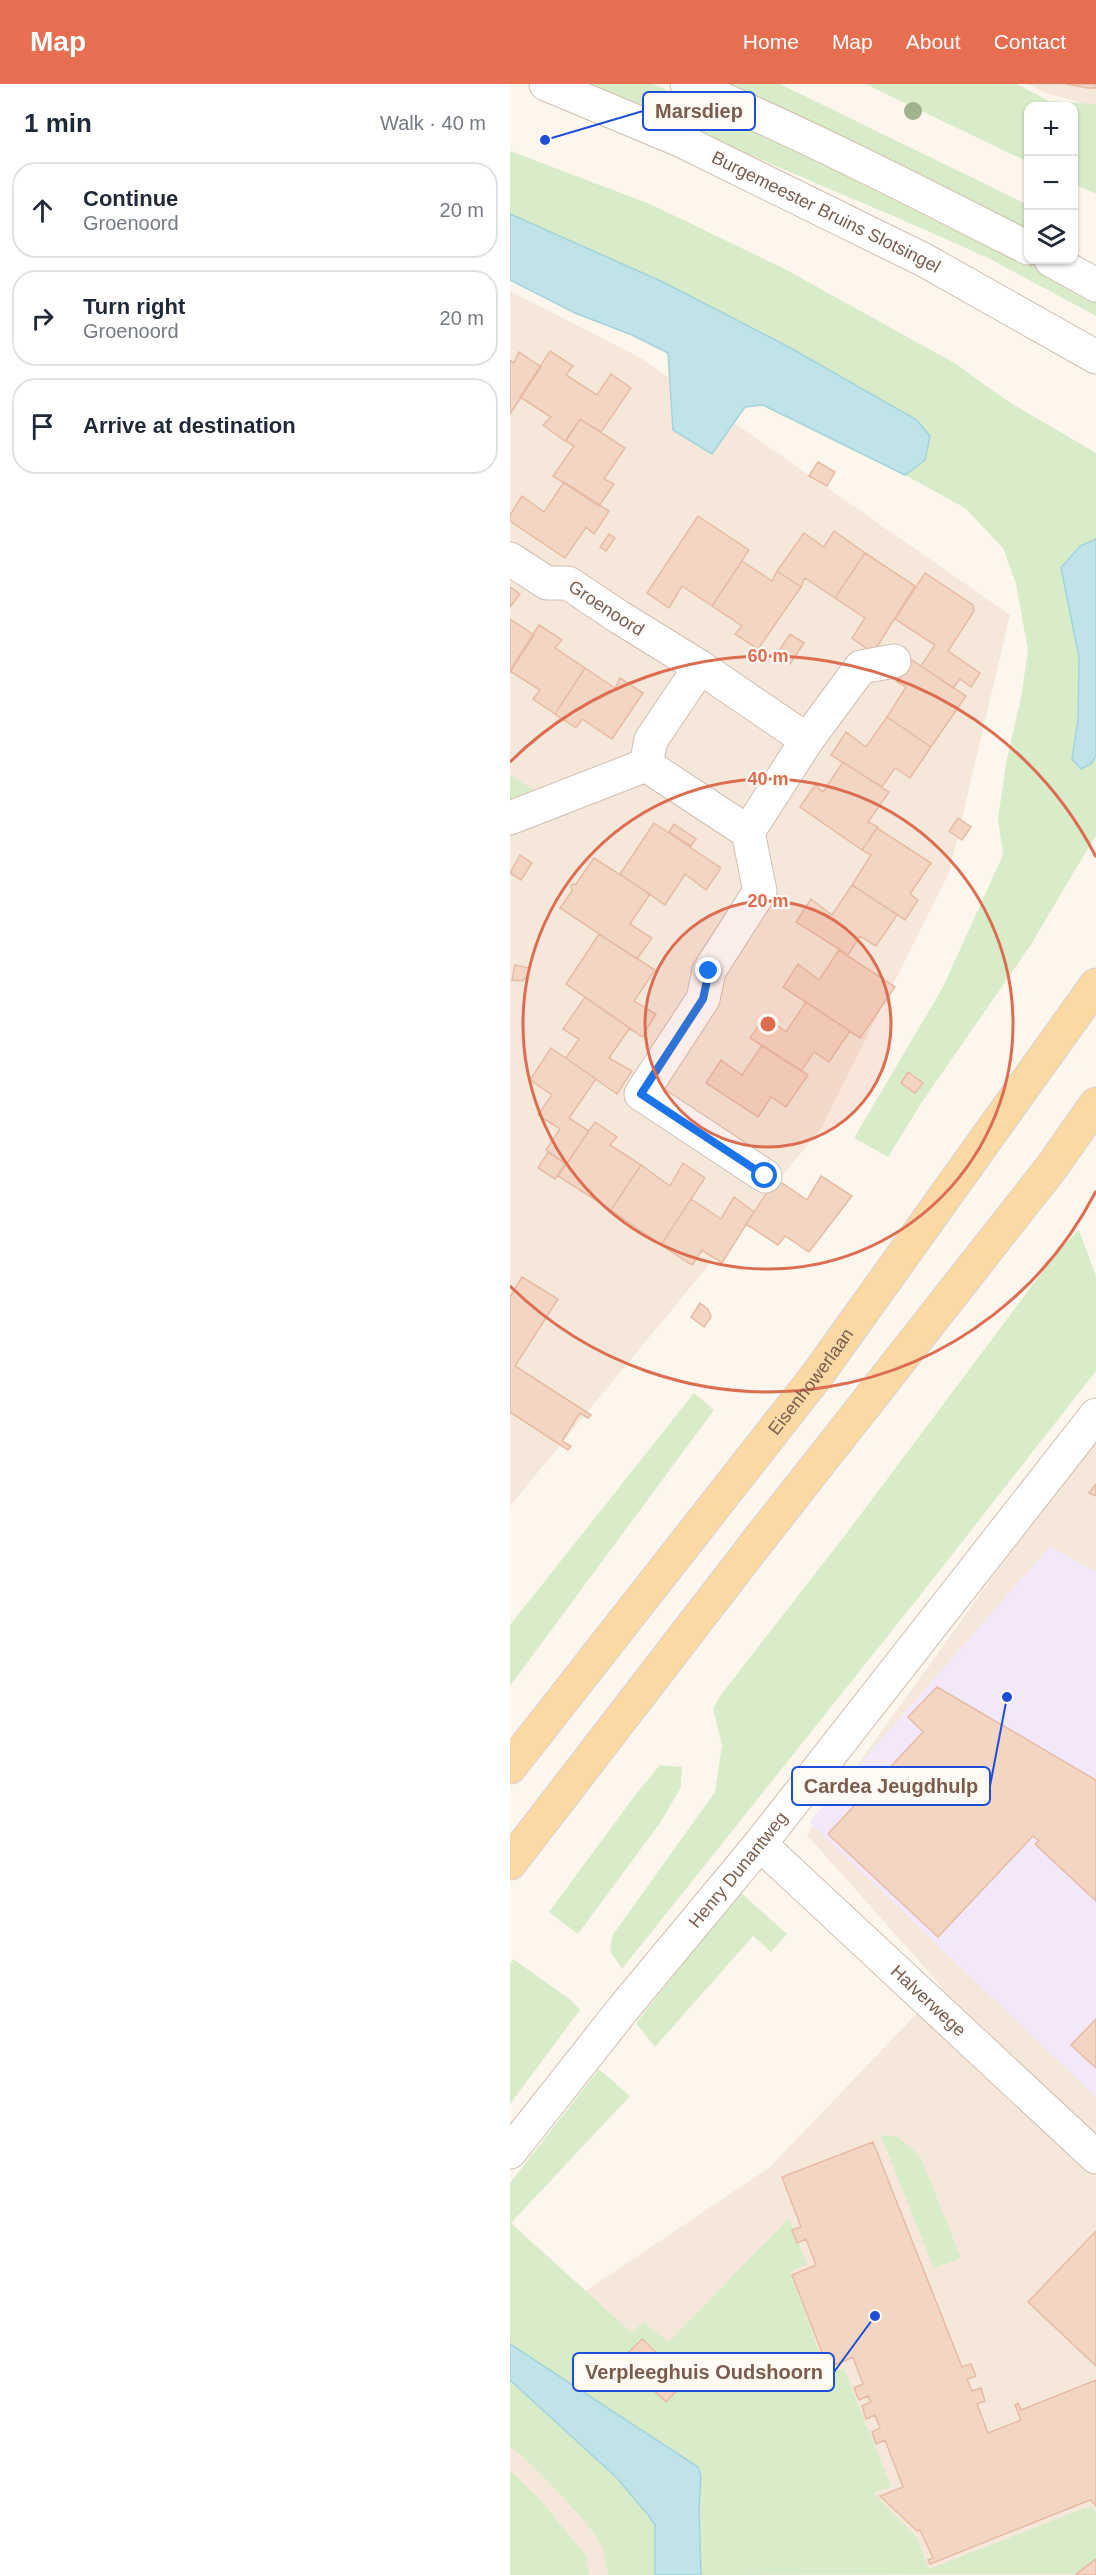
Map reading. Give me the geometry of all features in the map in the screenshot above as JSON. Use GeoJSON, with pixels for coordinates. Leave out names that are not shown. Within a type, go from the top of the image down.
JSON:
{"type":"FeatureCollection","features":[{"type":"Feature","properties":{"kind":"main road","name":"Eisenhowerlaan"},"geometry":{"type":"LineString","coordinates":[[510,1767],[818,1374],[1096,985]]}},
{"type":"Feature","properties":{"kind":"main road"},"geometry":{"type":"LineString","coordinates":[[510,1863],[768,1528],[1051,1168],[1096,1104]]}},
{"type":"Feature","properties":{"kind":"street","name":"Burgemeester Bruins Slotsingel"},"geometry":{"type":"LineString","coordinates":[[546,84],[680,140],[913,254],[1096,357]]}},
{"type":"Feature","properties":{"kind":"street"},"geometry":{"type":"LineString","coordinates":[[687,84],[919,192],[1024,245]]}},
{"type":"Feature","properties":{"kind":"street"},"geometry":{"type":"LineString","coordinates":[[1058,264],[1096,285]]}},
{"type":"Feature","properties":{"kind":"street","name":"Groenoord"},"geometry":{"type":"LineString","coordinates":[[510,559],[547,583],[568,583],[700,667],[807,740]]}},
{"type":"Feature","properties":{"kind":"street"},"geometry":{"type":"LineString","coordinates":[[765,1176],[641,1094],[703,999],[709,971],[760,891],[748,832],[807,740],[861,667],[894,661]]}},
{"type":"Feature","properties":{"kind":"street"},"geometry":{"type":"LineString","coordinates":[[646,765],[651,740],[700,667]]}},
{"type":"Feature","properties":{"kind":"street"},"geometry":{"type":"LineString","coordinates":[[510,819],[646,765]]}},
{"type":"Feature","properties":{"kind":"street"},"geometry":{"type":"LineString","coordinates":[[646,765],[748,832]]}},
{"type":"Feature","properties":{"kind":"street","name":"Henry Dunantweg"},"geometry":{"type":"LineString","coordinates":[[510,2152],[623,2009],[760,1844],[1096,1415]]}},
{"type":"Feature","properties":{"kind":"street","name":"Halverwege"},"geometry":{"type":"LineString","coordinates":[[760,1844],[1096,2157]]}},
{"type":"Feature","properties":{"kind":"shaded area"},"geometry":{"type":"Polygon","coordinates":[[[1028,84],[1096,84],[1096,107],[1078,102],[1045,93],[1028,84]]]}},
{"type":"Feature","properties":{"kind":"shaded area"},"geometry":{"type":"Polygon","coordinates":[[[510,291],[641,358],[1010,615],[949,873],[820,1130],[510,1506],[510,291]]]}},
{"type":"Feature","properties":{"kind":"shaded area"},"geometry":{"type":"Polygon","coordinates":[[[1096,1433],[1096,2575],[510,2575],[510,2342],[770,2167],[942,1987],[807,1835],[1096,1433]]]}},
{"type":"Feature","properties":{"kind":"shaded area"},"geometry":{"type":"Polygon","coordinates":[[[1050,1546],[1096,1572],[1096,2097],[809,1822],[1050,1546]]]}},
{"type":"Feature","properties":{"kind":"green space"},"geometry":{"type":"Polygon","coordinates":[[[584,84],[653,84],[741,123],[994,245],[1024,261],[1024,264],[1029,264],[1096,300],[1096,316],[990,259],[584,84]]]}},
{"type":"Feature","properties":{"kind":"green space"},"geometry":{"type":"Polygon","coordinates":[[[716,84],[780,84],[1024,203],[1024,229],[716,84]]]}},
{"type":"Feature","properties":{"kind":"green space"},"geometry":{"type":"Polygon","coordinates":[[[865,84],[1017,84],[1049,101],[1065,102],[1024,102],[1024,160],[865,84]]]}},
{"type":"Feature","properties":{"kind":"green space"},"geometry":{"type":"Polygon","coordinates":[[[1078,103],[1096,104],[1096,194],[1078,186],[1078,103]]]}},
{"type":"Feature","properties":{"kind":"green space"},"geometry":{"type":"Polygon","coordinates":[[[510,151],[650,204],[783,268],[956,364],[1006,400],[1096,453],[1096,539],[1080,546],[1073,617],[1079,657],[1078,719],[1072,759],[1091,764],[1096,756],[1096,835],[1030,946],[922,1102],[888,1157],[854,1138],[943,987],[1003,855],[998,819],[1006,763],[1021,698],[1028,650],[1016,584],[1003,548],[965,508],[905,475],[925,460],[930,436],[917,420],[787,346],[663,282],[510,214],[510,151]]]}},
{"type":"Feature","properties":{"kind":"green space"},"geometry":{"type":"Polygon","coordinates":[[[510,775],[542,795],[510,806],[510,775]]]}},
{"type":"Feature","properties":{"kind":"green space"},"geometry":{"type":"Polygon","coordinates":[[[1079,1230],[1096,1276],[1096,1371],[622,1969],[610,1951],[612,1936],[715,1792],[722,1745],[713,1709],[720,1696],[846,1534],[1058,1251],[1079,1230]]]}},
{"type":"Feature","properties":{"kind":"green space"},"geometry":{"type":"Polygon","coordinates":[[[694,1393],[714,1410],[510,1686],[510,1625],[694,1393]]]}},
{"type":"Feature","properties":{"kind":"green space"},"geometry":{"type":"Polygon","coordinates":[[[660,1765],[682,1767],[681,1787],[660,1823],[578,1934],[549,1912],[660,1765]]]}},
{"type":"Feature","properties":{"kind":"green space"},"geometry":{"type":"Polygon","coordinates":[[[740,1892],[787,1934],[771,1952],[753,1936],[655,2047],[636,2023],[740,1892]]]}},
{"type":"Feature","properties":{"kind":"green space"},"geometry":{"type":"Polygon","coordinates":[[[513,1959],[571,2000],[580,2010],[510,2104],[510,1964],[513,1959]]]}},
{"type":"Feature","properties":{"kind":"green space"},"geometry":{"type":"Polygon","coordinates":[[[599,2069],[630,2096],[511,2223],[632,2333],[643,2322],[669,2342],[789,2218],[807,2264],[790,2272],[827,2372],[844,2369],[891,2487],[873,2493],[916,2536],[929,2569],[1090,2506],[1096,2512],[1096,2573],[701,2575],[699,2508],[701,2476],[581,2389],[510,2344],[510,2183],[599,2069]]]}},
{"type":"Feature","properties":{"kind":"green space"},"geometry":{"type":"Polygon","coordinates":[[[881,2135],[898,2137],[920,2156],[961,2258],[934,2268],[881,2135]]]}},
{"type":"Feature","properties":{"kind":"green space"},"geometry":{"type":"Polygon","coordinates":[[[510,2380],[617,2478],[648,2515],[655,2525],[655,2575],[608,2575],[602,2547],[596,2537],[546,2479],[510,2446],[510,2380]]]}},
{"type":"Feature","properties":{"kind":"green space"},"geometry":{"type":"Polygon","coordinates":[[[510,2470],[538,2497],[586,2556],[589,2575],[510,2575],[510,2470]]]}},
{"type":"Feature","properties":{"kind":"water"},"geometry":{"type":"Polygon","coordinates":[[[510,214],[663,282],[787,346],[917,420],[930,436],[925,460],[905,475],[763,405],[745,407],[712,454],[673,430],[668,353],[632,335],[575,313],[510,280],[510,214]]]}},
{"type":"Feature","properties":{"kind":"water"},"geometry":{"type":"Polygon","coordinates":[[[1096,539],[1096,756],[1091,764],[1081,769],[1072,759],[1078,719],[1079,657],[1061,568],[1080,546],[1096,539]]]}},
{"type":"Feature","properties":{"kind":"water"},"geometry":{"type":"Polygon","coordinates":[[[510,2344],[698,2467],[701,2476],[699,2508],[701,2575],[655,2575],[655,2525],[617,2478],[510,2380],[510,2344]]]}},
{"type":"Feature","properties":{"kind":"building"},"geometry":{"type":"Polygon","coordinates":[[[1066,84],[1096,84],[1096,88],[1088,88],[1066,84]]]}},
{"type":"Feature","properties":{"kind":"building"},"geometry":{"type":"Polygon","coordinates":[[[550,351],[573,366],[566,375],[597,395],[611,374],[631,388],[601,432],[580,419],[565,441],[543,425],[551,417],[520,397],[550,351]]]}},
{"type":"Feature","properties":{"kind":"building"},"geometry":{"type":"Polygon","coordinates":[[[519,352],[541,367],[510,414],[510,360],[514,363],[519,352]]]}},
{"type":"Feature","properties":{"kind":"building"},"geometry":{"type":"Polygon","coordinates":[[[580,419],[625,448],[604,479],[614,484],[599,506],[553,476],[574,446],[566,441],[580,419]]]}},
{"type":"Feature","properties":{"kind":"building"},"geometry":{"type":"Polygon","coordinates":[[[818,462],[835,472],[827,486],[809,476],[818,462]]]}},
{"type":"Feature","properties":{"kind":"building"},"geometry":{"type":"Polygon","coordinates":[[[564,482],[609,511],[594,534],[586,527],[565,558],[510,521],[510,515],[522,496],[544,512],[564,482]]]}},
{"type":"Feature","properties":{"kind":"building"},"geometry":{"type":"Polygon","coordinates":[[[698,516],[749,550],[712,606],[682,586],[669,608],[647,593],[698,516]]]}},
{"type":"Feature","properties":{"kind":"building"},"geometry":{"type":"Polygon","coordinates":[[[834,531],[865,553],[835,598],[805,578],[801,587],[777,571],[804,533],[824,547],[834,531]]]}},
{"type":"Feature","properties":{"kind":"building"},"geometry":{"type":"Polygon","coordinates":[[[609,534],[615,538],[606,551],[600,547],[609,534]]]}},
{"type":"Feature","properties":{"kind":"building"},"geometry":{"type":"Polygon","coordinates":[[[865,553],[915,586],[873,653],[852,638],[865,618],[835,598],[865,553]]]}},
{"type":"Feature","properties":{"kind":"building"},"geometry":{"type":"Polygon","coordinates":[[[742,561],[772,581],[777,571],[801,587],[758,649],[735,634],[742,626],[712,606],[742,561]]]}},
{"type":"Feature","properties":{"kind":"building"},"geometry":{"type":"Polygon","coordinates":[[[925,573],[973,605],[974,611],[948,651],[980,673],[971,687],[960,679],[953,688],[921,666],[935,645],[895,619],[925,573]]]}},
{"type":"Feature","properties":{"kind":"building"},"geometry":{"type":"Polygon","coordinates":[[[510,587],[520,594],[510,607],[510,587]]]}},
{"type":"Feature","properties":{"kind":"building"},"geometry":{"type":"Polygon","coordinates":[[[510,619],[534,635],[510,672],[510,619]]]}},
{"type":"Feature","properties":{"kind":"building"},"geometry":{"type":"Polygon","coordinates":[[[539,625],[562,640],[555,648],[585,668],[555,714],[533,699],[540,690],[510,671],[539,625]]]}},
{"type":"Feature","properties":{"kind":"building"},"geometry":{"type":"Polygon","coordinates":[[[790,634],[804,643],[790,664],[776,655],[790,634]]]}},
{"type":"Feature","properties":{"kind":"building"},"geometry":{"type":"Polygon","coordinates":[[[912,660],[966,696],[931,747],[887,717],[906,687],[897,682],[912,660]]]}},
{"type":"Feature","properties":{"kind":"building"},"geometry":{"type":"Polygon","coordinates":[[[585,668],[615,688],[620,678],[643,693],[612,739],[582,719],[576,728],[555,714],[585,668]]]}},
{"type":"Feature","properties":{"kind":"building"},"geometry":{"type":"Polygon","coordinates":[[[887,717],[931,747],[910,778],[895,768],[882,787],[831,755],[846,732],[866,747],[887,717]]]}},
{"type":"Feature","properties":{"kind":"building"},"geometry":{"type":"Polygon","coordinates":[[[843,762],[889,792],[868,822],[878,827],[862,850],[800,807],[815,785],[823,792],[843,762]]]}},
{"type":"Feature","properties":{"kind":"building"},"geometry":{"type":"Polygon","coordinates":[[[958,818],[971,827],[962,840],[949,831],[958,818]]]}},
{"type":"Feature","properties":{"kind":"building"},"geometry":{"type":"Polygon","coordinates":[[[654,823],[721,868],[706,890],[685,874],[665,905],[620,874],[654,823]]]}},
{"type":"Feature","properties":{"kind":"building"},"geometry":{"type":"Polygon","coordinates":[[[674,824],[696,839],[691,846],[669,832],[674,824]]]}},
{"type":"Feature","properties":{"kind":"building"},"geometry":{"type":"Polygon","coordinates":[[[877,828],[931,863],[910,894],[918,900],[905,920],[852,885],[871,855],[862,850],[877,828]]]}},
{"type":"Feature","properties":{"kind":"building"},"geometry":{"type":"Polygon","coordinates":[[[520,855],[532,863],[521,880],[510,873],[520,855]]]}},
{"type":"Feature","properties":{"kind":"building"},"geometry":{"type":"Polygon","coordinates":[[[594,858],[650,894],[630,924],[652,938],[637,959],[560,908],[572,891],[571,885],[576,884],[594,858]]]}},
{"type":"Feature","properties":{"kind":"building"},"geometry":{"type":"Polygon","coordinates":[[[852,885],[897,915],[876,946],[860,936],[848,955],[796,922],[811,899],[832,915],[852,885]]]}},
{"type":"Feature","properties":{"kind":"building"},"geometry":{"type":"Polygon","coordinates":[[[599,934],[655,970],[634,1001],[656,1014],[642,1037],[566,984],[599,934]]]}},
{"type":"Feature","properties":{"kind":"building"},"geometry":{"type":"Polygon","coordinates":[[[839,950],[895,987],[860,1038],[783,987],[798,964],[819,980],[839,950]]]}},
{"type":"Feature","properties":{"kind":"building"},"geometry":{"type":"Polygon","coordinates":[[[515,965],[529,968],[527,977],[522,981],[512,980],[515,965]]]}},
{"type":"Feature","properties":{"kind":"building"},"geometry":{"type":"Polygon","coordinates":[[[585,997],[636,1032],[629,1029],[609,1058],[632,1071],[617,1094],[566,1058],[579,1039],[563,1029],[585,997]]]}},
{"type":"Feature","properties":{"kind":"building"},"geometry":{"type":"Polygon","coordinates":[[[806,1002],[850,1031],[829,1062],[814,1052],[801,1071],[750,1038],[765,1016],[786,1032],[806,1002]]]}},
{"type":"Feature","properties":{"kind":"building"},"geometry":{"type":"Polygon","coordinates":[[[762,1045],[808,1075],[786,1107],[771,1097],[758,1117],[706,1083],[721,1060],[742,1075],[762,1045]]]}},
{"type":"Feature","properties":{"kind":"building"},"geometry":{"type":"Polygon","coordinates":[[[551,1048],[596,1079],[569,1118],[589,1131],[567,1164],[546,1150],[560,1129],[538,1115],[552,1095],[530,1080],[551,1048]]]}},
{"type":"Feature","properties":{"kind":"building"},"geometry":{"type":"Polygon","coordinates":[[[908,1072],[923,1083],[915,1093],[901,1083],[908,1072]]]}},
{"type":"Feature","properties":{"kind":"building"},"geometry":{"type":"Polygon","coordinates":[[[595,1122],[617,1137],[610,1145],[641,1165],[611,1210],[558,1176],[595,1122]]]}},
{"type":"Feature","properties":{"kind":"building"},"geometry":{"type":"Polygon","coordinates":[[[548,1152],[565,1164],[555,1179],[538,1168],[548,1152]]]}},
{"type":"Feature","properties":{"kind":"building"},"geometry":{"type":"Polygon","coordinates":[[[683,1163],[705,1178],[661,1245],[611,1210],[641,1165],[670,1186],[683,1163]]]}},
{"type":"Feature","properties":{"kind":"building"},"geometry":{"type":"Polygon","coordinates":[[[821,1176],[852,1196],[809,1252],[785,1236],[778,1245],[746,1224],[776,1179],[807,1200],[821,1176]]]}},
{"type":"Feature","properties":{"kind":"building"},"geometry":{"type":"Polygon","coordinates":[[[734,1197],[754,1212],[722,1263],[702,1250],[692,1265],[661,1245],[691,1199],[721,1219],[734,1197]]]}},
{"type":"Feature","properties":{"kind":"building"},"geometry":{"type":"Polygon","coordinates":[[[522,1277],[558,1299],[515,1366],[591,1415],[588,1418],[580,1413],[562,1441],[571,1446],[568,1450],[510,1412],[510,1297],[522,1277]]]}},
{"type":"Feature","properties":{"kind":"building"},"geometry":{"type":"Polygon","coordinates":[[[700,1303],[708,1309],[711,1317],[704,1327],[691,1317],[700,1303]]]}},
{"type":"Feature","properties":{"kind":"building"},"geometry":{"type":"Polygon","coordinates":[[[1096,1484],[1096,1496],[1089,1493],[1096,1484]]]}},
{"type":"Feature","properties":{"kind":"building"},"geometry":{"type":"Polygon","coordinates":[[[937,1687],[1096,1780],[1096,1901],[1035,1844],[1039,1841],[1033,1836],[938,1937],[828,1834],[923,1732],[908,1717],[937,1687]]]}},
{"type":"Feature","properties":{"kind":"building"},"geometry":{"type":"Polygon","coordinates":[[[1096,2019],[1096,2068],[1071,2045],[1096,2019]]]}},
{"type":"Feature","properties":{"kind":"building"},"geometry":{"type":"Polygon","coordinates":[[[873,2142],[962,2367],[971,2364],[976,2376],[967,2379],[972,2391],[981,2388],[985,2401],[977,2404],[988,2433],[1021,2420],[1015,2405],[1018,2403],[1021,2410],[1096,2380],[1096,2506],[1090,2500],[930,2564],[928,2560],[933,2558],[920,2530],[917,2531],[880,2496],[903,2487],[885,2440],[876,2444],[872,2432],[880,2428],[875,2415],[866,2419],[862,2406],[871,2402],[868,2396],[859,2400],[854,2388],[863,2384],[853,2357],[828,2368],[792,2275],[816,2265],[806,2239],[797,2243],[792,2230],[801,2227],[782,2177],[873,2142]]]}},
{"type":"Feature","properties":{"kind":"building"},"geometry":{"type":"Polygon","coordinates":[[[1096,2231],[1096,2366],[1028,2302],[1096,2231]]]}},
{"type":"Feature","properties":{"kind":"building"},"geometry":{"type":"Polygon","coordinates":[[[642,2339],[686,2380],[666,2402],[621,2360],[642,2339]]]}},
{"type":"Feature","properties":{"kind":"building"},"geometry":{"type":"Polygon","coordinates":[[[1096,2559],[1096,2575],[1075,2575],[1096,2559]]]}},
{"type":"Feature","properties":{"kind":"place","name":"Marsdiep"},"geometry":{"type":"Point","coordinates":[545,140]}},
{"type":"Feature","properties":{"kind":"place","name":"Cardea Jeugdhulp"},"geometry":{"type":"Point","coordinates":[1007,1697]}},
{"type":"Feature","properties":{"kind":"place","name":"Verpleeghuis Oudshoorn"},"geometry":{"type":"Point","coordinates":[875,2316]}},
{"type":"Feature","properties":{"kind":"route"},"geometry":{"type":"LineString","coordinates":[[709,971],[703,999],[641,1094],[765,1176]]}}]}
